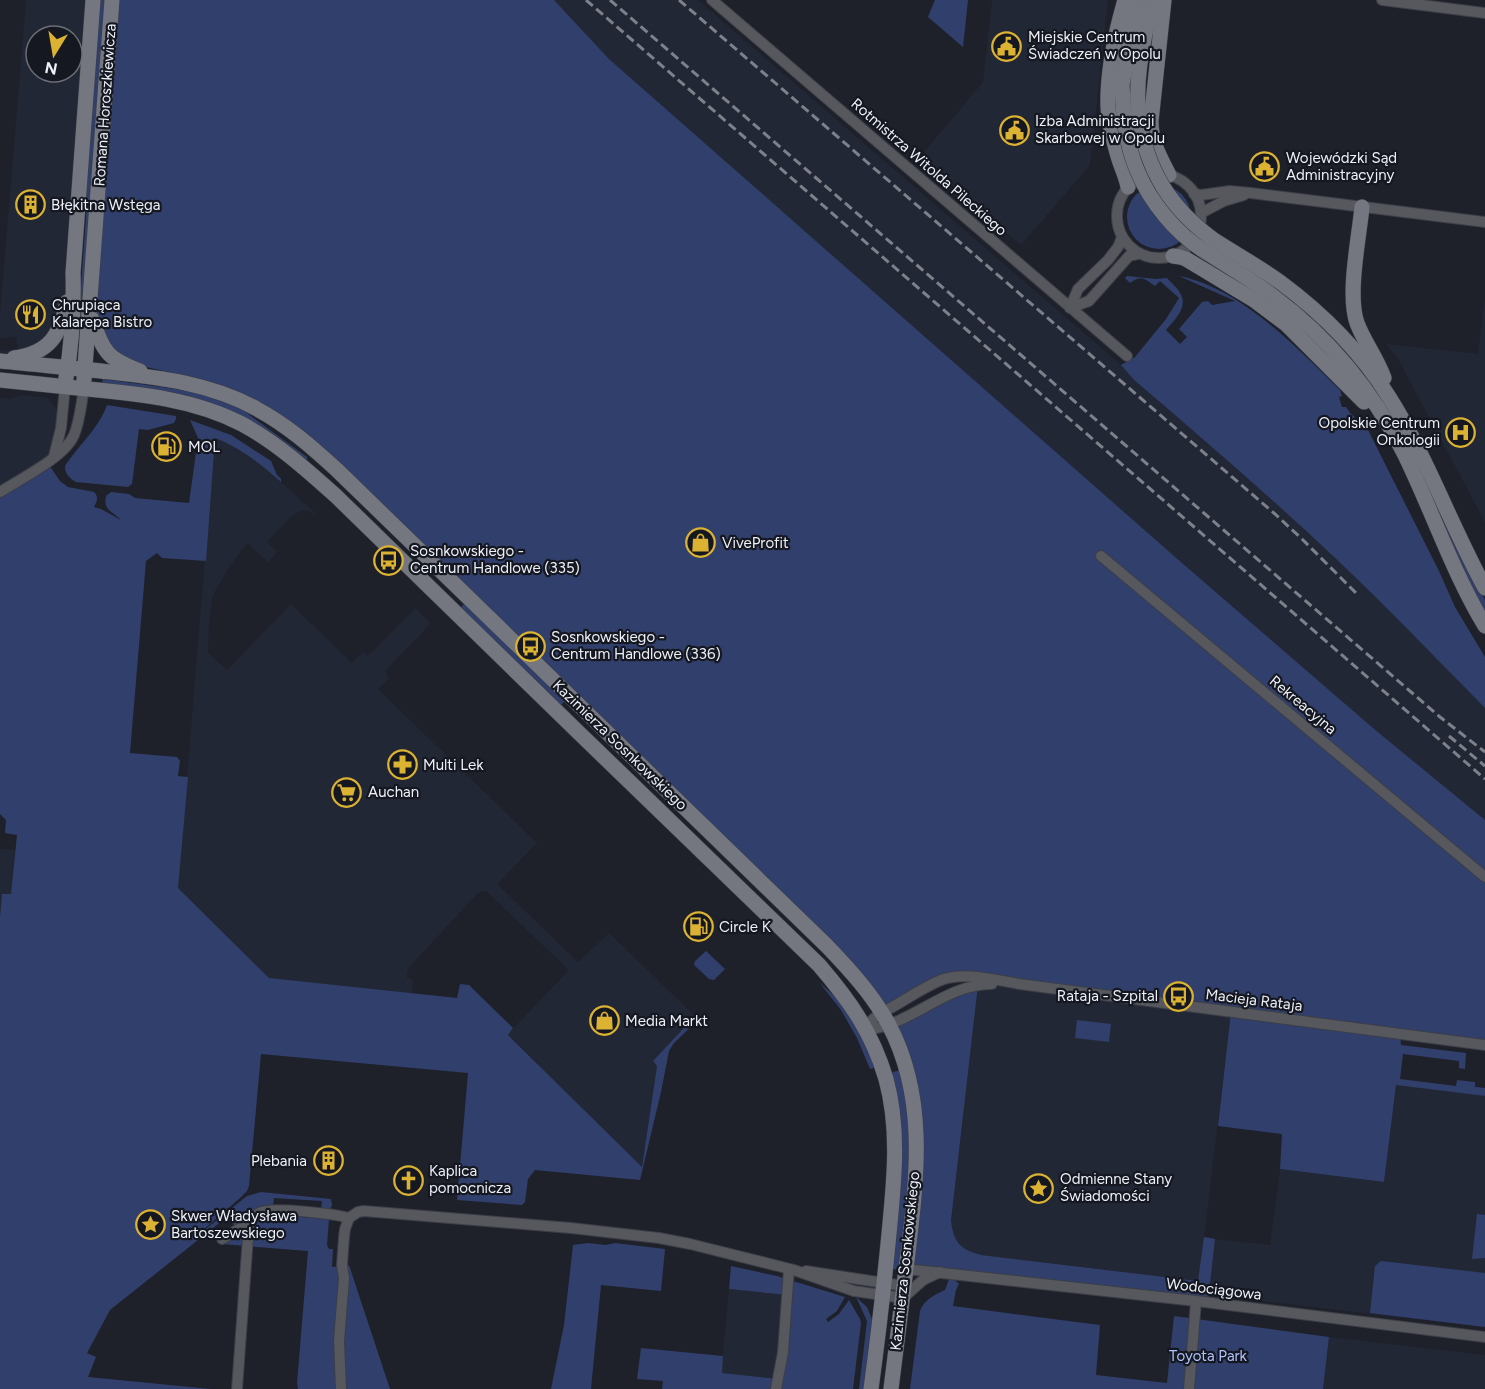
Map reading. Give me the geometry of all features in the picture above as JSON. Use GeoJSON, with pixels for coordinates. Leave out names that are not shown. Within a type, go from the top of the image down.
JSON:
{"type":"FeatureCollection","features":[{"type":"Feature","properties":{"kind":"street","name":"Romana Horoszkiewicza"},"geometry":{"type":"LineString","coordinates":[[65,387],[74,310],[73,273],[93,0]]}},
{"type":"Feature","properties":{"kind":"street","name":"Romana Horoszkiewicza"},"geometry":{"type":"LineString","coordinates":[[84,389],[112,0]]}},
{"type":"Feature","properties":{"kind":"street","name":"Rotmistrza Witolda Pileckiego"},"geometry":{"type":"LineString","coordinates":[[712,0],[1127,356]]}},
{"type":"Feature","properties":{"kind":"street"},"geometry":{"type":"LineString","coordinates":[[1125,0],[1112,61],[1108,98],[1110,123],[1128,187]]}},
{"type":"Feature","properties":{"kind":"street"},"geometry":{"type":"LineString","coordinates":[[1137,0],[1122,85],[1131,119],[1141,135],[1152,166],[1167,193],[1210,246],[1318,334],[1366,390],[1390,427],[1412,470],[1455,568],[1485,626]]}},
{"type":"Feature","properties":{"kind":"street"},"geometry":{"type":"LineString","coordinates":[[1131,119],[1152,0]]}},
{"type":"Feature","properties":{"kind":"street"},"geometry":{"type":"LineString","coordinates":[[1164,0],[1151,132],[1156,150],[1169,175]]}},
{"type":"Feature","properties":{"kind":"street"},"geometry":{"type":"LineString","coordinates":[[1382,0],[1485,13]]}},
{"type":"Feature","properties":{"kind":"street"},"geometry":{"type":"LineString","coordinates":[[1173,256],[1185,250],[1194,239],[1200,226],[1201,213],[1197,199],[1190,188],[1179,179],[1169,175],[1152,175],[1139,179],[1121,196],[1116,217],[1122,237],[1129,246],[1138,254],[1155,259],[1180,256],[1254,300],[1286,324],[1390,427]]}},
{"type":"Feature","properties":{"kind":"street"},"geometry":{"type":"LineString","coordinates":[[1194,194],[1230,191],[1251,193],[1485,222]]}},
{"type":"Feature","properties":{"kind":"street"},"geometry":{"type":"LineString","coordinates":[[1201,213],[1224,201],[1251,193]]}},
{"type":"Feature","properties":{"kind":"street"},"geometry":{"type":"LineString","coordinates":[[1362,207],[1353,309],[1362,336],[1381,370],[1388,395]]}},
{"type":"Feature","properties":{"kind":"street"},"geometry":{"type":"LineString","coordinates":[[1070,308],[1078,289],[1108,260],[1122,237]]}},
{"type":"Feature","properties":{"kind":"street"},"geometry":{"type":"LineString","coordinates":[[1210,246],[1282,283],[1351,346],[1388,395],[1411,435],[1485,588]]}},
{"type":"Feature","properties":{"kind":"street"},"geometry":{"type":"LineString","coordinates":[[1070,308],[1089,301],[1129,256],[1138,254]]}},
{"type":"Feature","properties":{"kind":"street"},"geometry":{"type":"LineString","coordinates":[[0,359],[33,353],[43,348],[57,334],[63,320],[73,273]]}},
{"type":"Feature","properties":{"kind":"street"},"geometry":{"type":"LineString","coordinates":[[89,314],[100,343],[110,356],[131,368],[172,380]]}},
{"type":"Feature","properties":{"kind":"street","name":"Kazimierza Sosnkowskiego"},"geometry":{"type":"LineString","coordinates":[[0,359],[172,380],[204,388],[255,408],[286,427],[333,465],[827,946],[870,994],[885,1019],[901,1055],[912,1088],[916,1118],[915,1192],[891,1389]]}},
{"type":"Feature","properties":{"kind":"street","name":"Kazimierza Sosnkowskiego"},"geometry":{"type":"LineString","coordinates":[[0,380],[153,397],[186,403],[242,424],[265,437],[300,463],[339,499],[811,957],[849,1001],[866,1030],[886,1079],[894,1124],[893,1187],[884,1290],[871,1389]]}},
{"type":"Feature","properties":{"kind":"street"},"geometry":{"type":"LineString","coordinates":[[54,456],[61,428],[65,387]]}},
{"type":"Feature","properties":{"kind":"street"},"geometry":{"type":"LineString","coordinates":[[0,492],[64,449],[74,437],[84,389]]}},
{"type":"Feature","properties":{"kind":"street","name":"Rekreacyjna"},"geometry":{"type":"LineString","coordinates":[[1101,556],[1485,877]]}},
{"type":"Feature","properties":{"kind":"street","name":"Macieja Rataja"},"geometry":{"type":"LineString","coordinates":[[885,1019],[935,983],[946,978],[972,977],[1485,1045]]}},
{"type":"Feature","properties":{"kind":"street","name":"Macieja Rataja"},"geometry":{"type":"LineString","coordinates":[[866,1030],[873,1018],[910,1016],[969,987],[1019,984]]}},
{"type":"Feature","properties":{"kind":"street"},"geometry":{"type":"LineString","coordinates":[[222,1239],[249,1223],[259,1213],[271,1210],[349,1218]]}},
{"type":"Feature","properties":{"kind":"street"},"geometry":{"type":"LineString","coordinates":[[341,1389],[339,1341],[344,1278],[342,1265],[344,1237],[349,1218],[358,1212],[371,1211],[570,1228],[649,1237],[690,1244],[792,1269],[816,1272],[884,1290],[904,1292],[940,1272]]}},
{"type":"Feature","properties":{"kind":"street"},"geometry":{"type":"LineString","coordinates":[[237,1389],[249,1223]]}},
{"type":"Feature","properties":{"kind":"street"},"geometry":{"type":"LineString","coordinates":[[776,1389],[783,1352],[792,1269]]}},
{"type":"Feature","properties":{"kind":"street","name":"Wodociągowa"},"geometry":{"type":"LineString","coordinates":[[906,1269],[1196,1301],[1485,1337]]}},
{"type":"Feature","properties":{"kind":"street"},"geometry":{"type":"LineString","coordinates":[[1189,1389],[1196,1301]]}},
{"type":"Feature","properties":{"kind":"shaded area"},"geometry":{"type":"Polygon","coordinates":[[[26,0],[93,0],[73,273],[63,320],[49,343],[0,358],[0,351],[18,349],[16,337],[0,338],[24,24],[24,84],[84,84],[84,24],[24,24],[26,0]]]}},
{"type":"Feature","properties":{"kind":"shaded area"},"geometry":{"type":"Polygon","coordinates":[[[554,0],[698,0],[1121,365],[1134,380],[1248,478],[1332,555],[1402,622],[1485,708],[1485,820],[1373,728],[1174,556],[609,59],[554,0]]]}},
{"type":"Feature","properties":{"kind":"shaded area"},"geometry":{"type":"Polygon","coordinates":[[[992,0],[1108,0],[1090,165],[1021,245],[925,163],[925,151],[983,82],[992,0]]]}},
{"type":"Feature","properties":{"kind":"shaded area","name":"Opolskie Centrum Onkologii"},"geometry":{"type":"Polygon","coordinates":[[[1485,299],[1485,522],[1398,359],[1386,344],[1478,354],[1485,299]]]}},
{"type":"Feature","properties":{"kind":"shaded area"},"geometry":{"type":"Polygon","coordinates":[[[20,395],[48,398],[56,409],[63,410],[55,453],[0,492],[0,398],[11,399],[20,395]]]}},
{"type":"Feature","properties":{"kind":"shaded area"},"geometry":{"type":"Polygon","coordinates":[[[215,438],[234,446],[271,473],[318,516],[307,510],[293,515],[267,542],[277,552],[268,562],[247,543],[230,566],[212,599],[208,653],[227,670],[291,604],[352,663],[363,652],[370,654],[415,608],[431,623],[387,669],[386,675],[389,678],[378,689],[537,843],[497,884],[578,962],[609,933],[695,1016],[653,1061],[657,1066],[642,1167],[508,1034],[569,970],[486,891],[477,894],[411,965],[407,978],[413,980],[412,993],[396,993],[269,978],[178,888],[215,438]]]}},
{"type":"Feature","properties":{"kind":"shaded area"},"geometry":{"type":"Polygon","coordinates":[[[0,849],[15,850],[10,919],[0,918],[0,849]]]}},
{"type":"Feature","properties":{"kind":"shaded area"},"geometry":{"type":"Polygon","coordinates":[[[1019,984],[1231,1012],[1199,1281],[981,1255],[963,1249],[952,1235],[951,1222],[978,985],[1019,984]]]}},
{"type":"Feature","properties":{"kind":"shaded area"},"geometry":{"type":"Polygon","coordinates":[[[1396,1085],[1485,1096],[1485,1327],[1209,1295],[1215,1239],[1270,1245],[1280,1169],[1384,1182],[1396,1085]]]}},
{"type":"Feature","properties":{"kind":"shaded area"},"geometry":{"type":"Polygon","coordinates":[[[729,1289],[787,1295],[778,1379],[721,1373],[729,1289]]]}},
{"type":"Feature","properties":{"kind":"shaded area"},"geometry":{"type":"Polygon","coordinates":[[[1329,1337],[1485,1355],[1485,1389],[1323,1389],[1329,1337]]]}},
{"type":"Feature","properties":{"kind":"green space"},"geometry":{"type":"Polygon","coordinates":[[[99,0],[107,0],[80,343],[77,343],[86,217],[86,180],[99,0]]]}},
{"type":"Feature","properties":{"kind":"green space"},"geometry":{"type":"Polygon","coordinates":[[[119,0],[554,0],[609,59],[1174,556],[1373,728],[1485,820],[1485,1045],[1400,1035],[1401,1045],[1466,1053],[1465,1069],[1459,1068],[1459,1061],[1403,1054],[1400,1079],[1456,1086],[1457,1080],[1475,1082],[1475,1087],[1485,1088],[1485,1096],[1396,1085],[1384,1182],[1280,1169],[1282,1134],[1218,1126],[1231,1012],[954,977],[881,1013],[870,994],[308,444],[182,375],[137,365],[111,348],[96,315],[119,0]]]}},
{"type":"Feature","properties":{"kind":"green space"},"geometry":{"type":"Polygon","coordinates":[[[935,0],[968,0],[963,47],[928,17],[935,0]]]}},
{"type":"Feature","properties":{"kind":"green space"},"geometry":{"type":"Polygon","coordinates":[[[1153,185],[1165,185],[1182,194],[1189,205],[1191,217],[1189,229],[1182,240],[1165,249],[1153,249],[1141,244],[1132,235],[1127,223],[1127,211],[1132,199],[1141,190],[1153,185]]]}},
{"type":"Feature","properties":{"kind":"green space"},"geometry":{"type":"Polygon","coordinates":[[[1127,276],[1167,278],[1177,289],[1182,298],[1182,308],[1166,330],[1180,344],[1187,337],[1179,329],[1202,302],[1208,301],[1212,305],[1235,301],[1179,276],[1202,283],[1246,306],[1287,339],[1340,390],[1342,396],[1339,397],[1342,407],[1346,407],[1367,428],[1455,607],[1485,657],[1485,708],[1333,556],[1134,380],[1121,365],[1135,357],[1166,319],[1179,298],[1160,281],[1155,286],[1140,278],[1130,283],[1125,278],[1127,276]]]}},
{"type":"Feature","properties":{"kind":"green space"},"geometry":{"type":"Polygon","coordinates":[[[1295,302],[1324,327],[1363,371],[1399,424],[1485,600],[1485,613],[1418,470],[1293,304],[1295,302]]]}},
{"type":"Feature","properties":{"kind":"green space"},"geometry":{"type":"Polygon","coordinates":[[[103,379],[198,392],[240,408],[307,459],[305,461],[253,423],[102,383],[103,379]]]}},
{"type":"Feature","properties":{"kind":"green space"},"geometry":{"type":"Polygon","coordinates":[[[107,405],[176,416],[174,423],[148,430],[139,429],[132,484],[128,487],[76,482],[69,477],[66,471],[65,466],[94,429],[107,405]]]}},
{"type":"Feature","properties":{"kind":"green space"},"geometry":{"type":"Polygon","coordinates":[[[190,420],[231,435],[271,461],[281,482],[250,457],[215,438],[206,561],[162,558],[157,553],[146,561],[130,753],[177,757],[180,761],[178,776],[188,777],[178,888],[269,978],[457,998],[460,984],[469,985],[513,1028],[508,1035],[642,1167],[657,1066],[653,1061],[695,1016],[699,1019],[674,1043],[669,1051],[640,1180],[535,1170],[528,1179],[525,1202],[522,1205],[457,1200],[468,1073],[261,1054],[249,1186],[240,1198],[187,1244],[247,1196],[261,1192],[331,1199],[330,1210],[321,1210],[322,1201],[274,1198],[272,1215],[329,1219],[327,1245],[329,1249],[333,1249],[332,1267],[349,1265],[390,1389],[298,1389],[308,1251],[221,1244],[222,1239],[238,1230],[227,1217],[110,1310],[87,1353],[96,1357],[88,1377],[211,1389],[0,1389],[0,918],[2,894],[11,894],[17,835],[5,833],[6,820],[0,814],[0,492],[47,462],[60,481],[68,487],[94,492],[97,499],[94,507],[121,520],[106,505],[106,496],[111,492],[129,494],[135,498],[189,503],[198,438],[190,420]]]}},
{"type":"Feature","properties":{"kind":"green space"},"geometry":{"type":"Polygon","coordinates":[[[465,603],[565,701],[560,706],[460,608],[465,603]]]}},
{"type":"Feature","properties":{"kind":"green space"},"geometry":{"type":"Polygon","coordinates":[[[706,951],[725,969],[714,980],[709,979],[694,965],[695,961],[706,951]]]}},
{"type":"Feature","properties":{"kind":"green space"},"geometry":{"type":"Polygon","coordinates":[[[819,982],[842,1003],[859,1029],[876,1067],[870,1069],[857,1038],[841,1010],[819,982]]]}},
{"type":"Feature","properties":{"kind":"green space"},"geometry":{"type":"Polygon","coordinates":[[[978,985],[951,1221],[956,1240],[968,1250],[981,1255],[1198,1281],[1204,1237],[1215,1239],[1208,1303],[906,1269],[916,1118],[889,1025],[978,985]]]}},
{"type":"Feature","properties":{"kind":"green space"},"geometry":{"type":"Polygon","coordinates":[[[1077,1020],[1111,1024],[1109,1042],[1075,1038],[1077,1020]]]}},
{"type":"Feature","properties":{"kind":"green space"},"geometry":{"type":"Polygon","coordinates":[[[900,1070],[910,1127],[907,1199],[899,1270],[892,1269],[901,1117],[890,1073],[900,1070]]]}},
{"type":"Feature","properties":{"kind":"green space"},"geometry":{"type":"Polygon","coordinates":[[[1477,1214],[1485,1215],[1485,1258],[1472,1259],[1477,1214]]]}},
{"type":"Feature","properties":{"kind":"green space"},"geometry":{"type":"Polygon","coordinates":[[[588,1243],[606,1245],[615,1243],[665,1249],[661,1291],[601,1285],[591,1389],[551,1389],[564,1325],[573,1245],[588,1243]]]}},
{"type":"Feature","properties":{"kind":"green space"},"geometry":{"type":"Polygon","coordinates":[[[1381,1261],[1485,1273],[1485,1327],[1370,1313],[1375,1266],[1381,1261]]]}},
{"type":"Feature","properties":{"kind":"green space"},"geometry":{"type":"Polygon","coordinates":[[[731,1266],[777,1276],[845,1297],[837,1311],[826,1319],[828,1322],[839,1314],[849,1300],[861,1323],[853,1389],[662,1389],[663,1381],[637,1379],[641,1348],[723,1356],[722,1373],[778,1379],[787,1295],[729,1289],[731,1266]]]}},
{"type":"Feature","properties":{"kind":"green space","name":"Toyota Park"},"geometry":{"type":"Polygon","coordinates":[[[949,1279],[959,1284],[953,1306],[1100,1325],[1096,1375],[1167,1383],[1174,1316],[1329,1337],[1323,1389],[910,1389],[920,1311],[927,1300],[945,1290],[949,1279]]]}},
{"type":"Feature","properties":{"kind":"green space"},"geometry":{"type":"Polygon","coordinates":[[[856,1297],[867,1307],[873,1322],[864,1389],[859,1389],[867,1321],[856,1297]]]}},
{"type":"Feature","properties":{"kind":"railway"},"geometry":{"type":"LineString","coordinates":[[586,0],[1485,779]]}},
{"type":"Feature","properties":{"kind":"railway"},"geometry":{"type":"LineString","coordinates":[[610,0],[1440,717],[1485,752]]}},
{"type":"Feature","properties":{"kind":"railway"},"geometry":{"type":"LineString","coordinates":[[679,0],[1275,514],[1359,596]]}},
{"type":"Feature","properties":{"kind":"railway"},"geometry":{"type":"LineString","coordinates":[[1449,736],[1485,766]]}},
{"type":"Feature","properties":{"kind":"place","name":"Miejskie Centrum Świadczeń w Opolu"},"geometry":{"type":"Point","coordinates":[1007,46]}},
{"type":"Feature","properties":{"kind":"place","name":"Izba Administracji Skarbowej w Opolu"},"geometry":{"type":"Point","coordinates":[1014,130]}},
{"type":"Feature","properties":{"kind":"place","name":"Wojewódzki Sąd Administracyjny"},"geometry":{"type":"Point","coordinates":[1265,167]}},
{"type":"Feature","properties":{"kind":"place","name":"Błękitna Wstęga"},"geometry":{"type":"Point","coordinates":[30,205]}},
{"type":"Feature","properties":{"kind":"place","name":"Chrupiąca Kalarepa Bistro"},"geometry":{"type":"Point","coordinates":[31,314]}},
{"type":"Feature","properties":{"kind":"place","name":"Opolskie Centrum Onkologii"},"geometry":{"type":"Point","coordinates":[1461,432]}},
{"type":"Feature","properties":{"kind":"place","name":"MOL"},"geometry":{"type":"Point","coordinates":[167,447]}},
{"type":"Feature","properties":{"kind":"place","name":"ViveProfit"},"geometry":{"type":"Point","coordinates":[701,543]}},
{"type":"Feature","properties":{"kind":"place","name":"Sosnkowskiego - Centrum Handlowe (335)"},"geometry":{"type":"Point","coordinates":[389,560]}},
{"type":"Feature","properties":{"kind":"place","name":"Sosnkowskiego - Centrum Handlowe (336)"},"geometry":{"type":"Point","coordinates":[530,646]}},
{"type":"Feature","properties":{"kind":"place","name":"Multi Lek"},"geometry":{"type":"Point","coordinates":[402,765]}},
{"type":"Feature","properties":{"kind":"place","name":"Auchan"},"geometry":{"type":"Point","coordinates":[347,792]}},
{"type":"Feature","properties":{"kind":"place","name":"Circle K"},"geometry":{"type":"Point","coordinates":[698,927]}},
{"type":"Feature","properties":{"kind":"place","name":"Rataja - Szpital"},"geometry":{"type":"Point","coordinates":[1179,996]}},
{"type":"Feature","properties":{"kind":"place","name":"Media Markt"},"geometry":{"type":"Point","coordinates":[604,1021]}},
{"type":"Feature","properties":{"kind":"place","name":"Plebania"},"geometry":{"type":"Point","coordinates":[328,1161]}},
{"type":"Feature","properties":{"kind":"place","name":"Kaplica pomocnicza"},"geometry":{"type":"Point","coordinates":[408,1180]}},
{"type":"Feature","properties":{"kind":"place","name":"Odmienne Stany Świadomości"},"geometry":{"type":"Point","coordinates":[1039,1188]}},
{"type":"Feature","properties":{"kind":"place","name":"Skwer Władysława Bartoszewskiego"},"geometry":{"type":"Point","coordinates":[150,1225]}}]}
